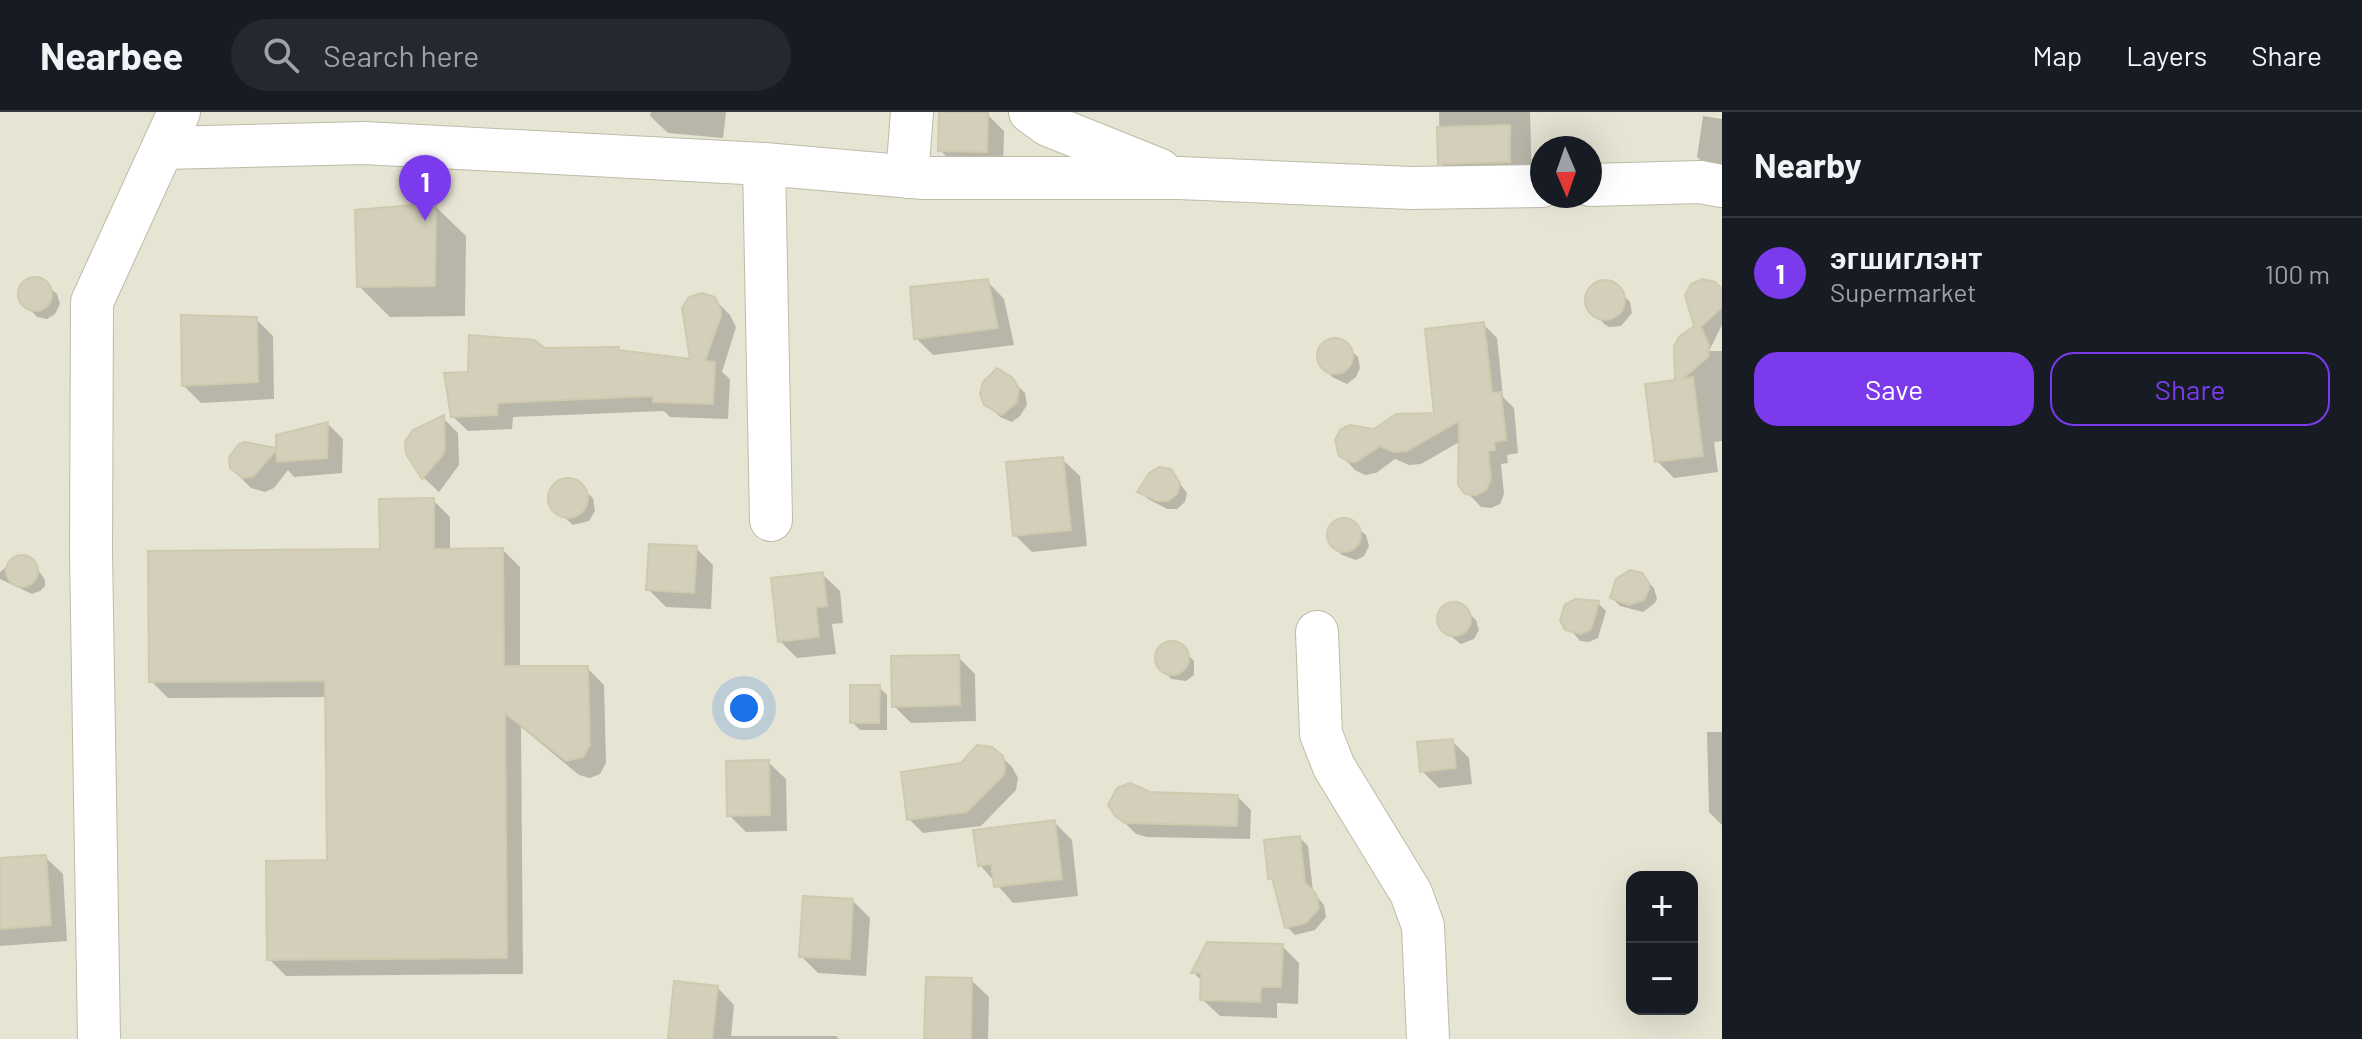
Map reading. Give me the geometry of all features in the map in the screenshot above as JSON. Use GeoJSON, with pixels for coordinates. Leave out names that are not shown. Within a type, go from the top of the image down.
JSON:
{"type":"FeatureCollection","features":[{"type":"Feature","properties":{"kind":"street"},"geometry":{"type":"LineString","coordinates":[[907,177],[912,112]]}},
{"type":"Feature","properties":{"kind":"street"},"geometry":{"type":"LineString","coordinates":[[1030,112],[1048,125],[1179,178]]}},
{"type":"Feature","properties":{"kind":"street"},"geometry":{"type":"LineString","coordinates":[[99,1039],[91,552],[92,302],[171,130],[764,164],[907,177],[1179,178],[1411,188],[1530,186]]}},
{"type":"Feature","properties":{"kind":"street"},"geometry":{"type":"LineString","coordinates":[[764,164],[771,520]]}},
{"type":"Feature","properties":{"kind":"street"},"geometry":{"type":"LineString","coordinates":[[1602,185],[1700,182],[1722,186]]}},
{"type":"Feature","properties":{"kind":"street"},"geometry":{"type":"LineString","coordinates":[[1317,632],[1321,734],[1334,767],[1411,893],[1423,926],[1428,1039]]}},
{"type":"Feature","properties":{"kind":"shaded area"},"geometry":{"type":"Polygon","coordinates":[[[0,112],[1722,112],[1722,1039],[0,1039],[0,112]]]}},
{"type":"Feature","properties":{"kind":"building"},"geometry":{"type":"Polygon","coordinates":[[[939,112],[988,112],[987,152],[938,151],[939,112]]]}},
{"type":"Feature","properties":{"kind":"building"},"geometry":{"type":"Polygon","coordinates":[[[1510,125],[1510,162],[1438,164],[1437,127],[1510,125]]]}},
{"type":"Feature","properties":{"kind":"building"},"geometry":{"type":"Polygon","coordinates":[[[436,203],[435,286],[357,287],[355,210],[436,203]]]}},
{"type":"Feature","properties":{"kind":"building"},"geometry":{"type":"Polygon","coordinates":[[[35,277],[47,282],[52,294],[47,306],[35,311],[23,306],[18,294],[23,282],[35,277]]]}},
{"type":"Feature","properties":{"kind":"building"},"geometry":{"type":"Polygon","coordinates":[[[988,279],[998,328],[914,339],[910,287],[988,279]]]}},
{"type":"Feature","properties":{"kind":"building"},"geometry":{"type":"Polygon","coordinates":[[[1702,279],[1715,282],[1722,289],[1722,307],[1701,327],[1709,345],[1708,357],[1682,379],[1693,377],[1703,456],[1655,462],[1645,384],[1675,380],[1674,346],[1679,337],[1694,326],[1685,295],[1691,284],[1702,279]]]}},
{"type":"Feature","properties":{"kind":"building"},"geometry":{"type":"Polygon","coordinates":[[[1605,280],[1619,286],[1625,300],[1619,314],[1605,320],[1591,314],[1585,300],[1591,286],[1605,280]]]}},
{"type":"Feature","properties":{"kind":"building"},"geometry":{"type":"Polygon","coordinates":[[[702,293],[715,297],[721,310],[705,361],[715,362],[713,404],[653,402],[653,396],[498,403],[497,415],[451,417],[444,373],[468,372],[469,335],[534,340],[545,348],[619,347],[618,350],[690,359],[682,308],[689,297],[702,293]]]}},
{"type":"Feature","properties":{"kind":"building"},"geometry":{"type":"Polygon","coordinates":[[[181,315],[257,317],[258,382],[182,386],[181,315]]]}},
{"type":"Feature","properties":{"kind":"building"},"geometry":{"type":"Polygon","coordinates":[[[1484,322],[1492,393],[1501,392],[1506,440],[1494,442],[1495,450],[1488,451],[1491,479],[1486,490],[1476,495],[1465,494],[1458,485],[1459,421],[1407,451],[1394,452],[1380,446],[1356,462],[1339,456],[1335,440],[1341,429],[1350,425],[1374,429],[1396,414],[1434,413],[1425,329],[1484,322]]]}},
{"type":"Feature","properties":{"kind":"building"},"geometry":{"type":"Polygon","coordinates":[[[1335,338],[1348,343],[1353,356],[1348,369],[1335,374],[1322,369],[1317,356],[1322,343],[1335,338]]]}},
{"type":"Feature","properties":{"kind":"building"},"geometry":{"type":"Polygon","coordinates":[[[997,368],[1013,378],[1019,389],[1017,402],[1002,415],[984,405],[980,394],[983,382],[997,368]]]}},
{"type":"Feature","properties":{"kind":"building"},"geometry":{"type":"Polygon","coordinates":[[[444,415],[445,449],[422,479],[406,454],[405,441],[413,430],[444,415]]]}},
{"type":"Feature","properties":{"kind":"building"},"geometry":{"type":"Polygon","coordinates":[[[328,422],[327,458],[277,462],[276,450],[254,476],[243,478],[230,468],[229,457],[239,444],[245,442],[276,448],[276,435],[328,422]]]}},
{"type":"Feature","properties":{"kind":"building"},"geometry":{"type":"Polygon","coordinates":[[[1063,457],[1071,530],[1013,536],[1006,462],[1063,457]]]}},
{"type":"Feature","properties":{"kind":"building"},"geometry":{"type":"Polygon","coordinates":[[[1159,467],[1171,469],[1180,483],[1177,494],[1168,501],[1157,501],[1137,492],[1149,473],[1159,467]]]}},
{"type":"Feature","properties":{"kind":"building"},"geometry":{"type":"Polygon","coordinates":[[[568,478],[582,484],[588,498],[582,512],[568,518],[554,512],[548,498],[554,484],[568,478]]]}},
{"type":"Feature","properties":{"kind":"building"},"geometry":{"type":"Polygon","coordinates":[[[434,498],[434,549],[503,548],[504,666],[588,666],[590,745],[583,757],[566,761],[505,713],[507,958],[267,960],[266,861],[327,860],[325,681],[149,682],[148,551],[380,549],[379,499],[434,498]]]}},
{"type":"Feature","properties":{"kind":"building"},"geometry":{"type":"Polygon","coordinates":[[[1344,518],[1356,523],[1361,535],[1356,547],[1344,552],[1332,547],[1327,535],[1332,523],[1344,518]]]}},
{"type":"Feature","properties":{"kind":"building"},"geometry":{"type":"Polygon","coordinates":[[[649,544],[697,546],[694,593],[646,590],[649,544]]]}},
{"type":"Feature","properties":{"kind":"building"},"geometry":{"type":"Polygon","coordinates":[[[22,555],[33,560],[38,571],[33,582],[22,587],[11,582],[6,571],[11,560],[22,555]]]}},
{"type":"Feature","properties":{"kind":"building"},"geometry":{"type":"Polygon","coordinates":[[[1630,570],[1642,573],[1649,583],[1649,589],[1644,600],[1629,605],[1610,598],[1616,579],[1630,570]]]}},
{"type":"Feature","properties":{"kind":"building"},"geometry":{"type":"Polygon","coordinates":[[[823,572],[827,606],[816,607],[819,637],[778,642],[771,578],[823,572]]]}},
{"type":"Feature","properties":{"kind":"building"},"geometry":{"type":"Polygon","coordinates":[[[1576,599],[1599,601],[1590,630],[1580,634],[1565,630],[1560,620],[1565,604],[1576,599]]]}},
{"type":"Feature","properties":{"kind":"building"},"geometry":{"type":"Polygon","coordinates":[[[1454,602],[1466,607],[1471,619],[1466,631],[1454,636],[1442,631],[1437,619],[1442,607],[1454,602]]]}},
{"type":"Feature","properties":{"kind":"building"},"geometry":{"type":"Polygon","coordinates":[[[1172,641],[1184,646],[1189,658],[1184,670],[1172,675],[1160,670],[1155,658],[1160,646],[1172,641]]]}},
{"type":"Feature","properties":{"kind":"building"},"geometry":{"type":"Polygon","coordinates":[[[959,655],[960,705],[892,707],[891,656],[959,655]]]}},
{"type":"Feature","properties":{"kind":"building"},"geometry":{"type":"Polygon","coordinates":[[[850,685],[880,685],[879,723],[850,723],[850,685]]]}},
{"type":"Feature","properties":{"kind":"building"},"geometry":{"type":"Polygon","coordinates":[[[1453,739],[1456,768],[1420,772],[1417,742],[1453,739]]]}},
{"type":"Feature","properties":{"kind":"building"},"geometry":{"type":"Polygon","coordinates":[[[977,745],[992,747],[1003,756],[1003,776],[967,812],[907,820],[901,772],[961,763],[977,745]]]}},
{"type":"Feature","properties":{"kind":"building"},"geometry":{"type":"Polygon","coordinates":[[[769,760],[770,815],[727,816],[726,761],[769,760]]]}},
{"type":"Feature","properties":{"kind":"building"},"geometry":{"type":"Polygon","coordinates":[[[1130,783],[1150,792],[1238,795],[1237,826],[1125,823],[1115,816],[1108,805],[1117,788],[1130,783]]]}},
{"type":"Feature","properties":{"kind":"building"},"geometry":{"type":"Polygon","coordinates":[[[1055,820],[1062,879],[994,887],[991,864],[978,866],[973,830],[1055,820]]]}},
{"type":"Feature","properties":{"kind":"building"},"geometry":{"type":"Polygon","coordinates":[[[1300,836],[1305,882],[1316,894],[1319,908],[1306,923],[1285,928],[1272,878],[1268,879],[1264,840],[1300,836]]]}},
{"type":"Feature","properties":{"kind":"building"},"geometry":{"type":"Polygon","coordinates":[[[46,855],[51,925],[0,929],[0,858],[46,855]]]}},
{"type":"Feature","properties":{"kind":"building"},"geometry":{"type":"Polygon","coordinates":[[[803,896],[853,899],[850,959],[799,957],[803,896]]]}},
{"type":"Feature","properties":{"kind":"building"},"geometry":{"type":"Polygon","coordinates":[[[1207,942],[1283,944],[1281,987],[1261,987],[1260,1002],[1200,1000],[1201,973],[1191,973],[1207,942]]]}},
{"type":"Feature","properties":{"kind":"building"},"geometry":{"type":"Polygon","coordinates":[[[926,977],[972,978],[971,1039],[924,1039],[926,977]]]}},
{"type":"Feature","properties":{"kind":"building"},"geometry":{"type":"Polygon","coordinates":[[[674,981],[718,986],[712,1039],[668,1039],[674,981]]]}},
{"type":"Feature","properties":{"kind":"place","name":"эгшиглэнт"},"geometry":{"type":"Point","coordinates":[425,221]}}]}
